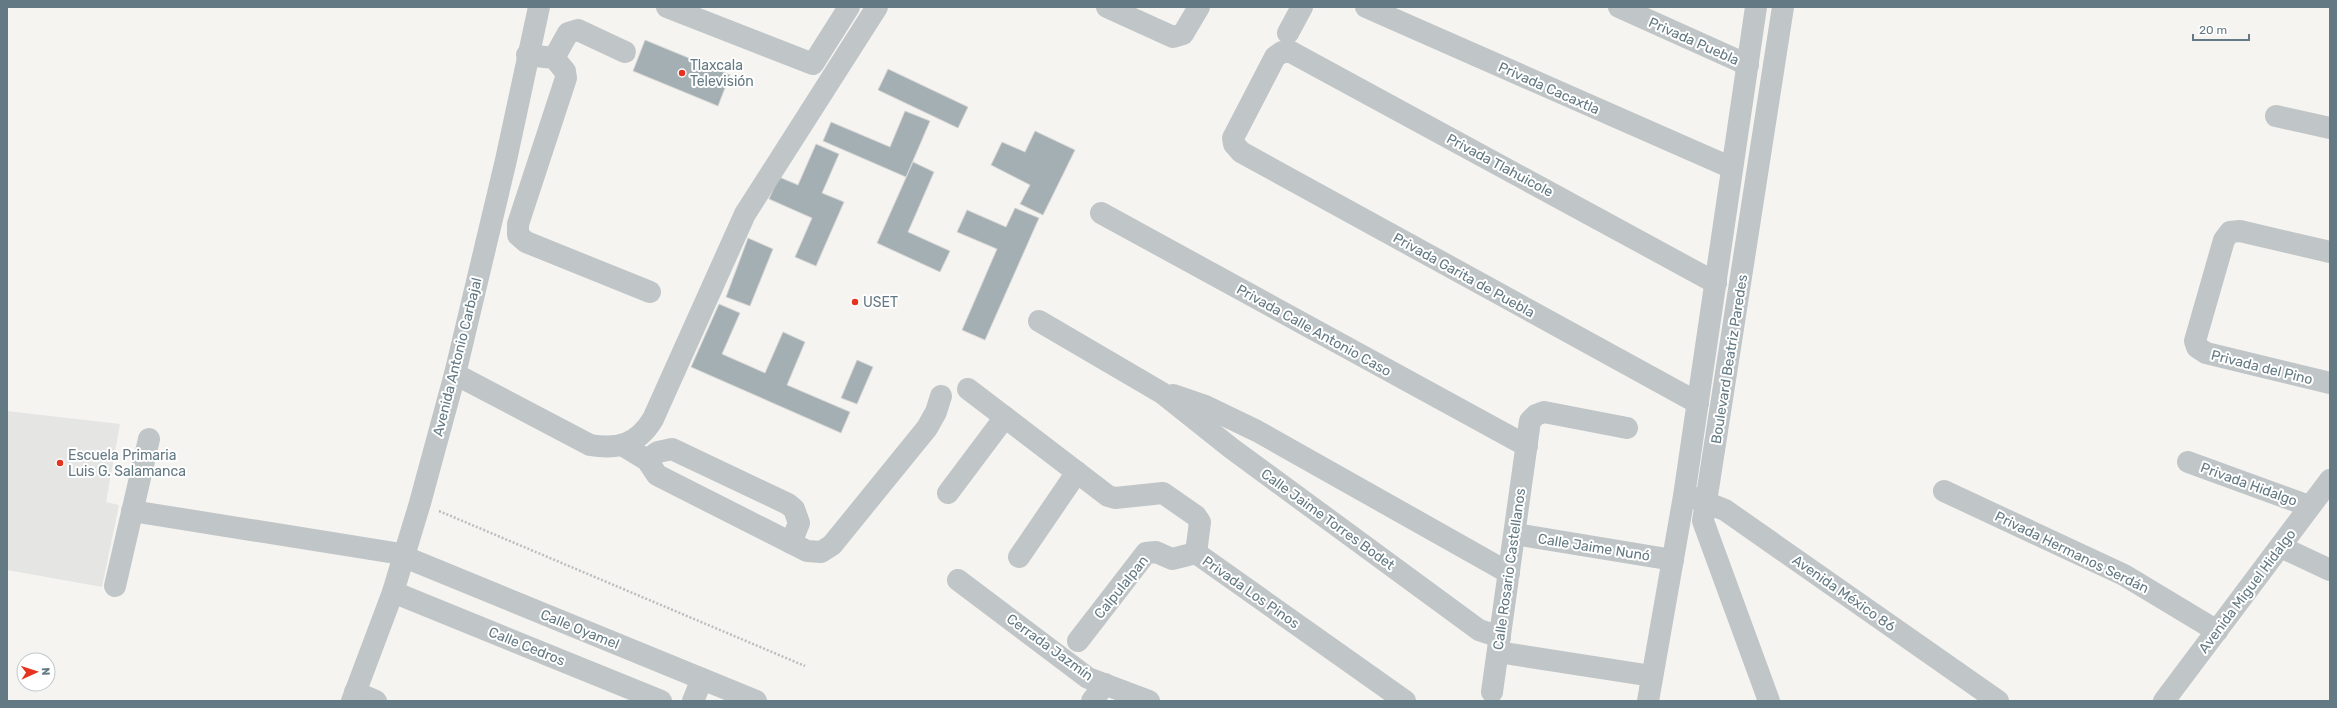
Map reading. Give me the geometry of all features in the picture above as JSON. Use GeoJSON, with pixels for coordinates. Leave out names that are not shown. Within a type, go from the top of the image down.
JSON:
{"type":"FeatureCollection","features":[{"type":"Feature","properties":{"kind":"street","name":"Avenida Antonio Carbajal"},"geometry":{"type":"LineString","coordinates":[[353,697],[405,556],[455,374],[506,160],[527,55],[539,7]]}},
{"type":"Feature","properties":{"kind":"street"},"geometry":{"type":"LineString","coordinates":[[667,7],[813,64],[849,7]]}},
{"type":"Feature","properties":{"kind":"street"},"geometry":{"type":"LineString","coordinates":[[455,374],[590,445],[605,448],[624,446],[641,436],[650,423],[745,214],[877,7]]}},
{"type":"Feature","properties":{"kind":"street"},"geometry":{"type":"LineString","coordinates":[[1106,7],[1173,37],[1183,34],[1199,7]]}},
{"type":"Feature","properties":{"kind":"street"},"geometry":{"type":"LineString","coordinates":[[1285,42],[1302,7]]}},
{"type":"Feature","properties":{"kind":"street","name":"Privada Cacaxtla"},"geometry":{"type":"LineString","coordinates":[[1366,7],[1732,168]]}},
{"type":"Feature","properties":{"kind":"street","name":"Privada Puebla"},"geometry":{"type":"LineString","coordinates":[[1619,7],[1748,65]]}},
{"type":"Feature","properties":{"kind":"street","name":"Boulevard Beatriz Paredes"},"geometry":{"type":"LineString","coordinates":[[1648,701],[1684,496],[1756,7]]}},
{"type":"Feature","properties":{"kind":"street","name":"Boulevard Beatriz Paredes"},"geometry":{"type":"LineString","coordinates":[[1769,701],[1703,521],[1783,7]]}},
{"type":"Feature","properties":{"kind":"street"},"geometry":{"type":"LineString","coordinates":[[554,58],[568,33],[578,30],[625,52]]}},
{"type":"Feature","properties":{"kind":"street","name":"Privada Garita de Puebla"},"geometry":{"type":"LineString","coordinates":[[1285,42],[1275,57],[1235,133],[1234,144],[1241,152],[1698,403]]}},
{"type":"Feature","properties":{"kind":"street","name":"Privada Tlahuicole"},"geometry":{"type":"LineString","coordinates":[[1285,42],[1291,52],[1716,283]]}},
{"type":"Feature","properties":{"kind":"street"},"geometry":{"type":"LineString","coordinates":[[527,55],[554,58],[565,71],[566,82],[518,224],[518,235],[526,242],[650,292]]}},
{"type":"Feature","properties":{"kind":"street"},"geometry":{"type":"LineString","coordinates":[[2276,116],[2330,128]]}},
{"type":"Feature","properties":{"kind":"street","name":"Privada Calle Antonio Caso"},"geometry":{"type":"LineString","coordinates":[[1101,213],[1527,446]]}},
{"type":"Feature","properties":{"kind":"street","name":"Privada del Pino"},"geometry":{"type":"LineString","coordinates":[[2330,252],[2240,231],[2230,232],[2224,240],[2195,341],[2197,347],[2206,354],[2330,383]]}},
{"type":"Feature","properties":{"kind":"street","name":"Calle Jaime Torres Bodet"},"geometry":{"type":"LineString","coordinates":[[1039,320],[1162,393],[1231,448],[1499,644],[1652,676]]}},
{"type":"Feature","properties":{"kind":"street","name":"Privada Los Pinos"},"geometry":{"type":"LineString","coordinates":[[968,389],[1113,498],[1157,493],[1168,495],[1196,516],[1200,522],[1196,553],[1405,701]]}},
{"type":"Feature","properties":{"kind":"street","name":"Calle Jaime Torres Bodet"},"geometry":{"type":"LineString","coordinates":[[1162,393],[1181,397],[1205,406],[1257,431],[1509,573]]}},
{"type":"Feature","properties":{"kind":"street"},"geometry":{"type":"LineString","coordinates":[[624,446],[647,460],[657,475],[790,543],[813,553],[820,552],[832,545],[927,428],[936,412],[941,396]]}},
{"type":"Feature","properties":{"kind":"street","name":"Calle Rosario Castellanos"},"geometry":{"type":"LineString","coordinates":[[1492,692],[1530,421],[1540,413],[1627,428]]}},
{"type":"Feature","properties":{"kind":"street"},"geometry":{"type":"LineString","coordinates":[[948,493],[1005,417]]}},
{"type":"Feature","properties":{"kind":"street"},"geometry":{"type":"LineString","coordinates":[[115,586],[149,439]]}},
{"type":"Feature","properties":{"kind":"street"},"geometry":{"type":"LineString","coordinates":[[647,460],[658,452],[672,449],[788,504],[794,509],[798,523],[790,543]]}},
{"type":"Feature","properties":{"kind":"street","name":"Privada Hidalgo"},"geometry":{"type":"LineString","coordinates":[[2188,462],[2309,506]]}},
{"type":"Feature","properties":{"kind":"street"},"geometry":{"type":"LineString","coordinates":[[1019,557],[1077,472]]}},
{"type":"Feature","properties":{"kind":"street","name":"Avenida Miguel Hidalgo"},"geometry":{"type":"LineString","coordinates":[[2164,701],[2330,480]]}},
{"type":"Feature","properties":{"kind":"street","name":"Privada Hermanos Serdán"},"geometry":{"type":"LineString","coordinates":[[1944,491],[2124,575],[2217,631]]}},
{"type":"Feature","properties":{"kind":"street","name":"Avenida México 86"},"geometry":{"type":"LineString","coordinates":[[1684,496],[1707,501],[1725,510],[1998,701]]}},
{"type":"Feature","properties":{"kind":"street","name":"Calle Oyamel"},"geometry":{"type":"LineString","coordinates":[[132,510],[380,550],[405,556],[756,701]]}},
{"type":"Feature","properties":{"kind":"street","name":"Calle Jaime Nunó"},"geometry":{"type":"LineString","coordinates":[[1514,534],[1673,560]]}},
{"type":"Feature","properties":{"kind":"street"},"geometry":{"type":"LineString","coordinates":[[2281,547],[2330,570]]}},
{"type":"Feature","properties":{"kind":"street","name":"Calpulalpan"},"geometry":{"type":"LineString","coordinates":[[1078,641],[1146,553],[1156,552],[1172,559],[1196,553]]}},
{"type":"Feature","properties":{"kind":"street","name":"Cerrada Jazmín"},"geometry":{"type":"LineString","coordinates":[[958,580],[1088,678],[1149,701]]}},
{"type":"Feature","properties":{"kind":"street","name":"Calle Cedros"},"geometry":{"type":"LineString","coordinates":[[393,592],[661,701]]}},
{"type":"Feature","properties":{"kind":"street"},"geometry":{"type":"LineString","coordinates":[[693,701],[702,679]]}},
{"type":"Feature","properties":{"kind":"street"},"geometry":{"type":"LineString","coordinates":[[1092,701],[1105,684]]}},
{"type":"Feature","properties":{"kind":"street"},"geometry":{"type":"LineString","coordinates":[[353,697],[376,701]]}},
{"type":"Feature","properties":{"kind":"path"},"geometry":{"type":"LineString","coordinates":[[420,503],[805,666]]}},
{"type":"Feature","properties":{"kind":"shaded area","name":"Escuela Primaria Luis G. Salamanca"},"geometry":{"type":"Polygon","coordinates":[[[7,411],[120,424],[106,502],[119,505],[102,587],[7,570],[7,411]]]}},
{"type":"Feature","properties":{"kind":"building","name":"Tlaxcala Televisión"},"geometry":{"type":"Polygon","coordinates":[[[645,40],[730,75],[718,106],[633,71],[645,40]]]}},
{"type":"Feature","properties":{"kind":"building"},"geometry":{"type":"Polygon","coordinates":[[[888,69],[968,107],[958,128],[878,90],[888,69]]]}},
{"type":"Feature","properties":{"kind":"building"},"geometry":{"type":"Polygon","coordinates":[[[905,111],[930,121],[906,177],[823,141],[831,122],[890,147],[905,111]]]}},
{"type":"Feature","properties":{"kind":"building"},"geometry":{"type":"Polygon","coordinates":[[[1035,131],[1075,150],[1043,215],[1020,204],[1030,185],[991,165],[1002,142],[1025,152],[1035,131]]]}},
{"type":"Feature","properties":{"kind":"building"},"geometry":{"type":"Polygon","coordinates":[[[816,144],[839,154],[822,193],[844,202],[816,266],[795,257],[812,218],[769,199],[779,177],[798,185],[816,144]]]}},
{"type":"Feature","properties":{"kind":"building"},"geometry":{"type":"Polygon","coordinates":[[[913,162],[934,172],[908,232],[950,251],[940,272],[877,243],[913,162]]]}},
{"type":"Feature","properties":{"kind":"building"},"geometry":{"type":"Polygon","coordinates":[[[1015,208],[1039,218],[985,340],[962,330],[997,249],[957,232],[967,210],[1006,227],[1015,208]]]}},
{"type":"Feature","properties":{"kind":"building"},"geometry":{"type":"Polygon","coordinates":[[[748,238],[773,249],[750,306],[726,297],[748,238]]]}},
{"type":"Feature","properties":{"kind":"building"},"geometry":{"type":"Polygon","coordinates":[[[719,304],[740,313],[722,354],[765,373],[783,332],[805,342],[787,385],[850,412],[841,433],[691,367],[719,304]]]}},
{"type":"Feature","properties":{"kind":"building"},"geometry":{"type":"Polygon","coordinates":[[[857,360],[873,367],[857,404],[841,398],[857,360]]]}},
{"type":"Feature","properties":{"kind":"place","name":"Tlaxcala Televisión"},"geometry":{"type":"Point","coordinates":[682,73]}},
{"type":"Feature","properties":{"kind":"place","name":"USET"},"geometry":{"type":"Point","coordinates":[855,302]}},
{"type":"Feature","properties":{"kind":"place","name":"Escuela Primaria Luis G. Salamanca"},"geometry":{"type":"Point","coordinates":[60,463]}}]}
